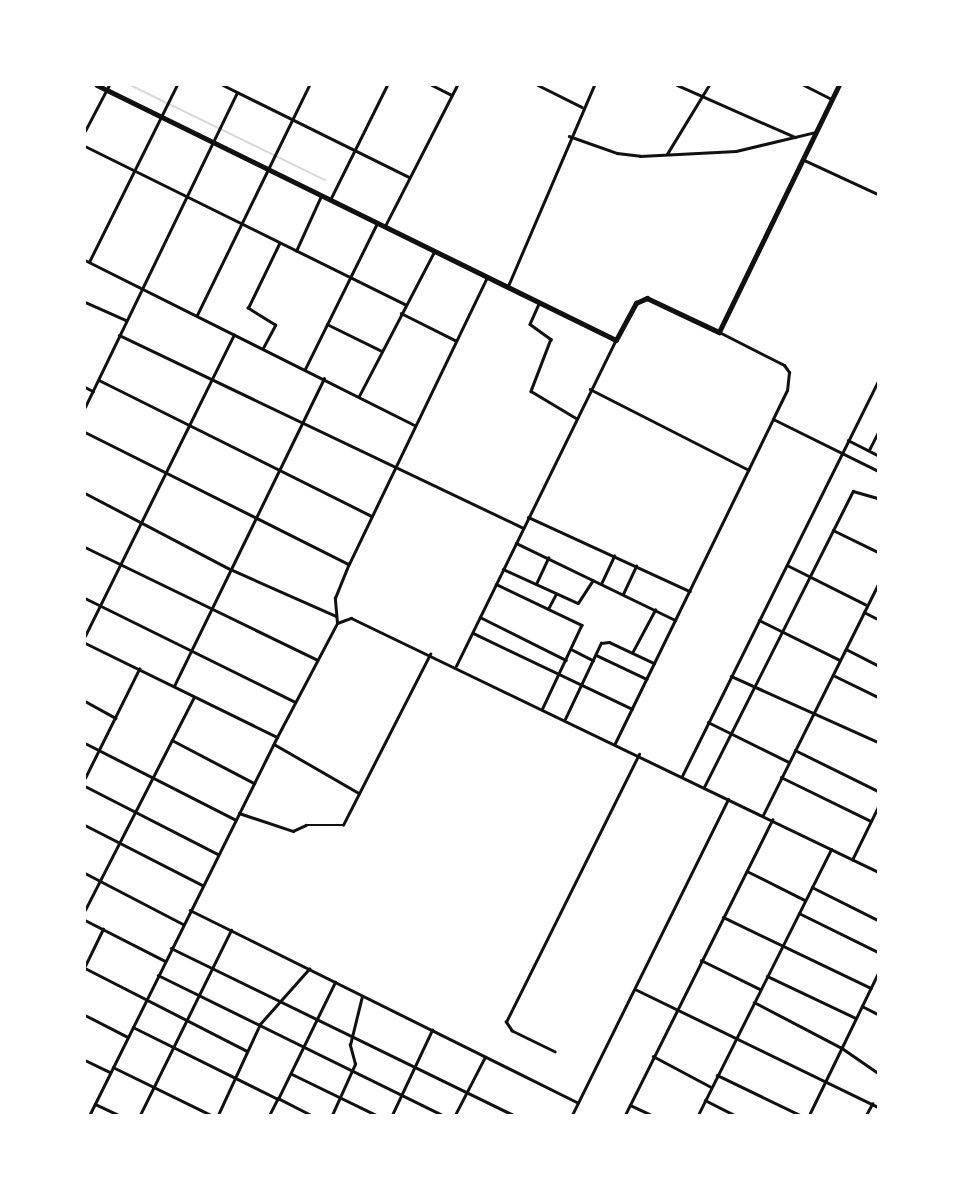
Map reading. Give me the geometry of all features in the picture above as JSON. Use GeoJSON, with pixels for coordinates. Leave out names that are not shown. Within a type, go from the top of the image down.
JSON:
{"type":"FeatureCollection","features":[{"type":"Feature","properties":{"kind":"highway"},"geometry":{"type":"LineString","coordinates":[[97,85],[108,87],[162,117],[539,304],[616,340],[636,303],[647,298],[719,332],[839,85]]}},
{"type":"Feature","properties":{"kind":"street"},"geometry":{"type":"LineString","coordinates":[[89,262],[177,85]]}},
{"type":"Feature","properties":{"kind":"street"},"geometry":{"type":"LineString","coordinates":[[224,85],[291,120],[409,177]]}},
{"type":"Feature","properties":{"kind":"street"},"geometry":{"type":"LineString","coordinates":[[197,316],[309,85]]}},
{"type":"Feature","properties":{"kind":"street"},"geometry":{"type":"LineString","coordinates":[[330,200],[387,85]]}},
{"type":"Feature","properties":{"kind":"street"},"geometry":{"type":"LineString","coordinates":[[432,85],[452,95]]}},
{"type":"Feature","properties":{"kind":"street"},"geometry":{"type":"LineString","coordinates":[[384,227],[457,85]]}},
{"type":"Feature","properties":{"kind":"street"},"geometry":{"type":"LineString","coordinates":[[538,85],[582,107]]}},
{"type":"Feature","properties":{"kind":"street"},"geometry":{"type":"LineString","coordinates":[[508,287],[569,136],[594,85]]}},
{"type":"Feature","properties":{"kind":"street"},"geometry":{"type":"LineString","coordinates":[[677,85],[796,137]]}},
{"type":"Feature","properties":{"kind":"street"},"geometry":{"type":"LineString","coordinates":[[666,154],[709,85]]}},
{"type":"Feature","properties":{"kind":"street"},"geometry":{"type":"LineString","coordinates":[[804,85],[833,99]]}},
{"type":"Feature","properties":{"kind":"street"},"geometry":{"type":"LineString","coordinates":[[85,131],[108,87]]}},
{"type":"Feature","properties":{"kind":"street"},"geometry":{"type":"LineString","coordinates":[[85,407],[238,93]]}},
{"type":"Feature","properties":{"kind":"street"},"geometry":{"type":"LineString","coordinates":[[569,136],[617,153],[666,154],[736,151],[816,132]]}},
{"type":"Feature","properties":{"kind":"street"},"geometry":{"type":"LineString","coordinates":[[85,146],[405,304]]}},
{"type":"Feature","properties":{"kind":"street"},"geometry":{"type":"LineString","coordinates":[[804,160],[878,194]]}},
{"type":"Feature","properties":{"kind":"street"},"geometry":{"type":"LineString","coordinates":[[296,251],[321,196]]}},
{"type":"Feature","properties":{"kind":"street"},"geometry":{"type":"LineString","coordinates":[[305,369],[377,223]]}},
{"type":"Feature","properties":{"kind":"street"},"geometry":{"type":"LineString","coordinates":[[264,348],[275,324],[248,308],[280,243]]}},
{"type":"Feature","properties":{"kind":"street"},"geometry":{"type":"LineString","coordinates":[[359,396],[405,304],[435,251]]}},
{"type":"Feature","properties":{"kind":"street"},"geometry":{"type":"LineString","coordinates":[[85,260],[234,335],[264,348],[415,426]]}},
{"type":"Feature","properties":{"kind":"street"},"geometry":{"type":"LineString","coordinates":[[90,1115],[218,854],[316,660],[337,623],[335,598],[349,564],[455,340],[487,277]]}},
{"type":"Feature","properties":{"kind":"street"},"geometry":{"type":"LineString","coordinates":[[85,303],[126,320]]}},
{"type":"Feature","properties":{"kind":"street"},"geometry":{"type":"LineString","coordinates":[[539,304],[530,324],[551,339],[531,391],[576,418]]}},
{"type":"Feature","properties":{"kind":"street"},"geometry":{"type":"LineString","coordinates":[[401,313],[455,340]]}},
{"type":"Feature","properties":{"kind":"street"},"geometry":{"type":"LineString","coordinates":[[327,324],[382,351]]}},
{"type":"Feature","properties":{"kind":"street"},"geometry":{"type":"LineString","coordinates":[[615,743],[787,390],[789,372],[784,365],[719,332]]}},
{"type":"Feature","properties":{"kind":"street"},"geometry":{"type":"LineString","coordinates":[[119,335],[394,469],[523,528]]}},
{"type":"Feature","properties":{"kind":"street"},"geometry":{"type":"LineString","coordinates":[[85,636],[141,522],[192,426],[234,335]]}},
{"type":"Feature","properties":{"kind":"street"},"geometry":{"type":"LineString","coordinates":[[456,666],[590,389],[616,340]]}},
{"type":"Feature","properties":{"kind":"street"},"geometry":{"type":"LineString","coordinates":[[174,686],[324,379]]}},
{"type":"Feature","properties":{"kind":"street"},"geometry":{"type":"LineString","coordinates":[[99,380],[372,516]]}},
{"type":"Feature","properties":{"kind":"street"},"geometry":{"type":"LineString","coordinates":[[682,776],[878,381]]}},
{"type":"Feature","properties":{"kind":"street"},"geometry":{"type":"LineString","coordinates":[[85,387],[93,391]]}},
{"type":"Feature","properties":{"kind":"street"},"geometry":{"type":"LineString","coordinates":[[590,389],[749,470]]}},
{"type":"Feature","properties":{"kind":"street"},"geometry":{"type":"LineString","coordinates":[[773,420],[878,471]]}},
{"type":"Feature","properties":{"kind":"street"},"geometry":{"type":"LineString","coordinates":[[85,432],[349,564]]}},
{"type":"Feature","properties":{"kind":"street"},"geometry":{"type":"LineString","coordinates":[[869,450],[878,432]]}},
{"type":"Feature","properties":{"kind":"street"},"geometry":{"type":"LineString","coordinates":[[848,440],[878,455]]}},
{"type":"Feature","properties":{"kind":"street"},"geometry":{"type":"LineString","coordinates":[[704,787],[854,490],[878,498]]}},
{"type":"Feature","properties":{"kind":"street"},"geometry":{"type":"LineString","coordinates":[[85,493],[230,569],[336,616]]}},
{"type":"Feature","properties":{"kind":"street"},"geometry":{"type":"LineString","coordinates":[[528,517],[690,591]]}},
{"type":"Feature","properties":{"kind":"street"},"geometry":{"type":"LineString","coordinates":[[834,530],[878,552]]}},
{"type":"Feature","properties":{"kind":"street"},"geometry":{"type":"LineString","coordinates":[[516,543],[676,620]]}},
{"type":"Feature","properties":{"kind":"street"},"geometry":{"type":"LineString","coordinates":[[85,547],[316,660]]}},
{"type":"Feature","properties":{"kind":"street"},"geometry":{"type":"LineString","coordinates":[[601,584],[614,556]]}},
{"type":"Feature","properties":{"kind":"street"},"geometry":{"type":"LineString","coordinates":[[536,584],[548,558]]}},
{"type":"Feature","properties":{"kind":"street"},"geometry":{"type":"LineString","coordinates":[[786,565],[867,606]]}},
{"type":"Feature","properties":{"kind":"street"},"geometry":{"type":"LineString","coordinates":[[622,594],[636,566]]}},
{"type":"Feature","properties":{"kind":"street"},"geometry":{"type":"LineString","coordinates":[[503,569],[579,603],[593,580]]}},
{"type":"Feature","properties":{"kind":"street"},"geometry":{"type":"LineString","coordinates":[[496,584],[582,624],[543,708]]}},
{"type":"Feature","properties":{"kind":"street"},"geometry":{"type":"LineString","coordinates":[[762,815],[878,584]]}},
{"type":"Feature","properties":{"kind":"street"},"geometry":{"type":"LineString","coordinates":[[548,609],[556,594]]}},
{"type":"Feature","properties":{"kind":"street"},"geometry":{"type":"LineString","coordinates":[[85,598],[295,702]]}},
{"type":"Feature","properties":{"kind":"street"},"geometry":{"type":"LineString","coordinates":[[632,653],[655,610]]}},
{"type":"Feature","properties":{"kind":"street"},"geometry":{"type":"LineString","coordinates":[[864,612],[878,619]]}},
{"type":"Feature","properties":{"kind":"street"},"geometry":{"type":"LineString","coordinates":[[480,617],[566,660]]}},
{"type":"Feature","properties":{"kind":"street"},"geometry":{"type":"LineString","coordinates":[[337,623],[351,618],[430,654],[878,872]]}},
{"type":"Feature","properties":{"kind":"street"},"geometry":{"type":"LineString","coordinates":[[759,620],[840,660]]}},
{"type":"Feature","properties":{"kind":"street"},"geometry":{"type":"LineString","coordinates":[[472,633],[632,709]]}},
{"type":"Feature","properties":{"kind":"street"},"geometry":{"type":"LineString","coordinates":[[565,719],[595,655],[604,642],[654,663]]}},
{"type":"Feature","properties":{"kind":"street"},"geometry":{"type":"LineString","coordinates":[[86,645],[277,737]]}},
{"type":"Feature","properties":{"kind":"street"},"geometry":{"type":"LineString","coordinates":[[571,649],[593,660]]}},
{"type":"Feature","properties":{"kind":"street"},"geometry":{"type":"LineString","coordinates":[[846,649],[878,665]]}},
{"type":"Feature","properties":{"kind":"street"},"geometry":{"type":"LineString","coordinates":[[239,813],[293,831],[306,825],[339,826],[359,793],[430,654]]}},
{"type":"Feature","properties":{"kind":"street"},"geometry":{"type":"LineString","coordinates":[[595,655],[647,679]]}},
{"type":"Feature","properties":{"kind":"street"},"geometry":{"type":"LineString","coordinates":[[85,778],[139,669]]}},
{"type":"Feature","properties":{"kind":"street"},"geometry":{"type":"LineString","coordinates":[[833,675],[878,697]]}},
{"type":"Feature","properties":{"kind":"street"},"geometry":{"type":"LineString","coordinates":[[732,676],[878,742]]}},
{"type":"Feature","properties":{"kind":"street"},"geometry":{"type":"LineString","coordinates":[[85,910],[195,696]]}},
{"type":"Feature","properties":{"kind":"street"},"geometry":{"type":"LineString","coordinates":[[85,702],[116,718]]}},
{"type":"Feature","properties":{"kind":"street"},"geometry":{"type":"LineString","coordinates":[[708,722],[789,762]]}},
{"type":"Feature","properties":{"kind":"street"},"geometry":{"type":"LineString","coordinates":[[172,740],[254,783]]}},
{"type":"Feature","properties":{"kind":"street"},"geometry":{"type":"LineString","coordinates":[[85,743],[236,820]]}},
{"type":"Feature","properties":{"kind":"street"},"geometry":{"type":"LineString","coordinates":[[274,744],[359,793]]}},
{"type":"Feature","properties":{"kind":"street"},"geometry":{"type":"LineString","coordinates":[[795,750],[878,791]]}},
{"type":"Feature","properties":{"kind":"street"},"geometry":{"type":"LineString","coordinates":[[555,1052],[512,1031],[506,1022],[638,754]]}},
{"type":"Feature","properties":{"kind":"street"},"geometry":{"type":"LineString","coordinates":[[781,777],[878,821]]}},
{"type":"Feature","properties":{"kind":"street"},"geometry":{"type":"LineString","coordinates":[[85,786],[218,854]]}},
{"type":"Feature","properties":{"kind":"street"},"geometry":{"type":"LineString","coordinates":[[572,1115],[729,799]]}},
{"type":"Feature","properties":{"kind":"street"},"geometry":{"type":"LineString","coordinates":[[852,860],[878,807]]}},
{"type":"Feature","properties":{"kind":"street"},"geometry":{"type":"LineString","coordinates":[[625,1115],[676,1009],[772,820]]}},
{"type":"Feature","properties":{"kind":"street"},"geometry":{"type":"LineString","coordinates":[[85,825],[202,886]]}},
{"type":"Feature","properties":{"kind":"street"},"geometry":{"type":"LineString","coordinates":[[698,1115],[831,849]]}},
{"type":"Feature","properties":{"kind":"street"},"geometry":{"type":"LineString","coordinates":[[747,871],[805,900]]}},
{"type":"Feature","properties":{"kind":"street"},"geometry":{"type":"LineString","coordinates":[[85,873],[183,924]]}},
{"type":"Feature","properties":{"kind":"street"},"geometry":{"type":"LineString","coordinates":[[812,887],[878,920]]}},
{"type":"Feature","properties":{"kind":"street"},"geometry":{"type":"LineString","coordinates":[[190,910],[578,1103]]}},
{"type":"Feature","properties":{"kind":"street"},"geometry":{"type":"LineString","coordinates":[[799,913],[878,952]]}},
{"type":"Feature","properties":{"kind":"street"},"geometry":{"type":"LineString","coordinates":[[723,917],[871,988]]}},
{"type":"Feature","properties":{"kind":"street"},"geometry":{"type":"LineString","coordinates":[[85,920],[165,961]]}},
{"type":"Feature","properties":{"kind":"street"},"geometry":{"type":"LineString","coordinates":[[103,929],[85,967],[247,1051]]}},
{"type":"Feature","properties":{"kind":"street"},"geometry":{"type":"LineString","coordinates":[[140,1115],[231,930]]}},
{"type":"Feature","properties":{"kind":"street"},"geometry":{"type":"LineString","coordinates":[[171,948],[318,1019],[352,1033],[416,1069],[512,1115]]}},
{"type":"Feature","properties":{"kind":"street"},"geometry":{"type":"LineString","coordinates":[[701,960],[760,989]]}},
{"type":"Feature","properties":{"kind":"street"},"geometry":{"type":"LineString","coordinates":[[218,1115],[260,1024],[278,999],[309,969]]}},
{"type":"Feature","properties":{"kind":"street"},"geometry":{"type":"LineString","coordinates":[[809,1115],[878,973]]}},
{"type":"Feature","properties":{"kind":"street"},"geometry":{"type":"LineString","coordinates":[[158,975],[443,1115]]}},
{"type":"Feature","properties":{"kind":"street"},"geometry":{"type":"LineString","coordinates":[[767,976],[856,1018]]}},
{"type":"Feature","properties":{"kind":"street"},"geometry":{"type":"LineString","coordinates":[[270,1115],[292,1074],[335,982]]}},
{"type":"Feature","properties":{"kind":"street"},"geometry":{"type":"LineString","coordinates":[[635,989],[878,1107]]}},
{"type":"Feature","properties":{"kind":"street"},"geometry":{"type":"LineString","coordinates":[[332,1115],[352,1071],[352,1033],[362,996]]}},
{"type":"Feature","properties":{"kind":"street"},"geometry":{"type":"LineString","coordinates":[[754,1002],[842,1048],[878,1073]]}},
{"type":"Feature","properties":{"kind":"street"},"geometry":{"type":"LineString","coordinates":[[862,1006],[878,1014]]}},
{"type":"Feature","properties":{"kind":"street"},"geometry":{"type":"LineString","coordinates":[[85,1015],[128,1037]]}},
{"type":"Feature","properties":{"kind":"street"},"geometry":{"type":"LineString","coordinates":[[133,1027],[310,1115]]}},
{"type":"Feature","properties":{"kind":"street"},"geometry":{"type":"LineString","coordinates":[[392,1115],[416,1069],[432,1030]]}},
{"type":"Feature","properties":{"kind":"street"},"geometry":{"type":"LineString","coordinates":[[653,1056],[712,1087]]}},
{"type":"Feature","properties":{"kind":"street"},"geometry":{"type":"LineString","coordinates":[[455,1115],[485,1057]]}},
{"type":"Feature","properties":{"kind":"street"},"geometry":{"type":"LineString","coordinates":[[85,1060],[110,1072]]}},
{"type":"Feature","properties":{"kind":"street"},"geometry":{"type":"LineString","coordinates":[[113,1067],[210,1115]]}},
{"type":"Feature","properties":{"kind":"street"},"geometry":{"type":"LineString","coordinates":[[292,1074],[376,1115]]}},
{"type":"Feature","properties":{"kind":"street"},"geometry":{"type":"LineString","coordinates":[[717,1075],[800,1115]]}},
{"type":"Feature","properties":{"kind":"street"},"geometry":{"type":"LineString","coordinates":[[705,1100],[735,1115]]}},
{"type":"Feature","properties":{"kind":"street"},"geometry":{"type":"LineString","coordinates":[[95,1104],[119,1115]]}},
{"type":"Feature","properties":{"kind":"street"},"geometry":{"type":"LineString","coordinates":[[866,1115],[872,1104]]}},
{"type":"Feature","properties":{"kind":"street"},"geometry":{"type":"LineString","coordinates":[[630,1105],[651,1115]]}},
{"type":"Feature","properties":{"kind":"waterway"},"geometry":{"type":"LineString","coordinates":[[130,85],[325,180]]}}]}
